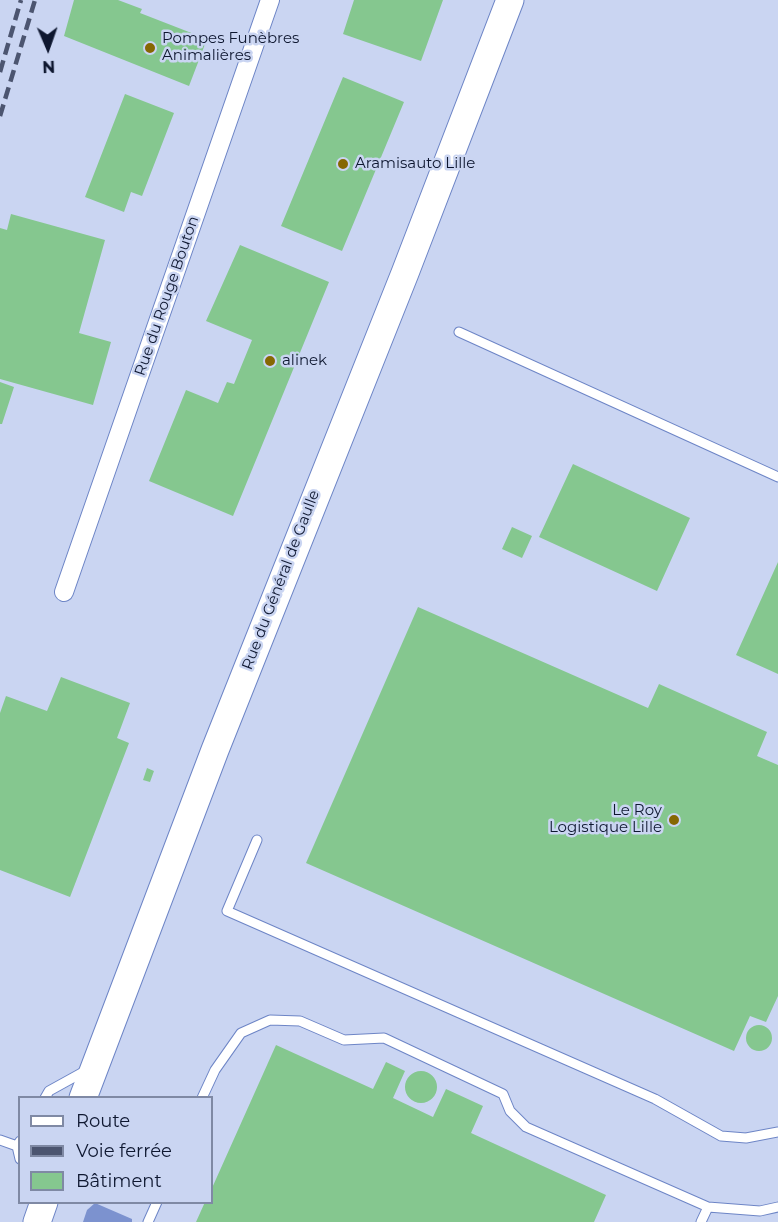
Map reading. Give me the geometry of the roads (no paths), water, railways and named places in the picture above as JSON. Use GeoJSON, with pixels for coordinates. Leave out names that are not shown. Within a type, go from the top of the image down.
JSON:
{"type":"FeatureCollection","features":[{"type":"Feature","properties":{"kind":"main road","name":"Rue du Général de Gaulle"},"geometry":{"type":"LineString","coordinates":[[84,1096],[320,481],[487,65],[510,0]]}},
{"type":"Feature","properties":{"kind":"main road","name":"Rue du Général de Gaulle"},"geometry":{"type":"LineString","coordinates":[[487,65],[508,28],[520,0]]}},
{"type":"Feature","properties":{"kind":"street","name":"Rue du Rouge Bouton"},"geometry":{"type":"LineString","coordinates":[[64,592],[270,0]]}},
{"type":"Feature","properties":{"kind":"lane"},"geometry":{"type":"LineString","coordinates":[[459,332],[778,477]]}},
{"type":"Feature","properties":{"kind":"lane"},"geometry":{"type":"LineString","coordinates":[[257,840],[227,911],[655,1099],[692,1122],[721,1136],[746,1138],[778,1132]]}},
{"type":"Feature","properties":{"kind":"lane"},"geometry":{"type":"LineString","coordinates":[[203,1096],[214,1070],[241,1033],[270,1020],[300,1022],[344,1040],[384,1038],[503,1094],[510,1111],[526,1127],[708,1207],[760,1210],[778,1208]]}},
{"type":"Feature","properties":{"kind":"lane"},"geometry":{"type":"LineString","coordinates":[[46,1096],[49,1091],[94,1067]]}},
{"type":"Feature","properties":{"kind":"lane"},"geometry":{"type":"LineString","coordinates":[[0,1140],[18,1143]]}},
{"type":"Feature","properties":{"kind":"lane"},"geometry":{"type":"LineString","coordinates":[[148,1222],[157,1204]]}},
{"type":"Feature","properties":{"kind":"lane"},"geometry":{"type":"LineString","coordinates":[[701,1222],[708,1207]]}},
{"type":"Feature","properties":{"kind":"water"},"geometry":{"type":"Polygon","coordinates":[[[97,1204],[132,1219],[132,1222],[83,1222],[87,1210],[97,1204]]]}},
{"type":"Feature","properties":{"kind":"railway"},"geometry":{"type":"LineString","coordinates":[[0,72],[21,0]]}},
{"type":"Feature","properties":{"kind":"railway"},"geometry":{"type":"LineString","coordinates":[[0,116],[35,0]]}},
{"type":"Feature","properties":{"kind":"place","name":"Pompes Funèbres Animalières"},"geometry":{"type":"Point","coordinates":[150,48]}},
{"type":"Feature","properties":{"kind":"place","name":"Aramisauto Lille"},"geometry":{"type":"Point","coordinates":[343,164]}},
{"type":"Feature","properties":{"kind":"place","name":"alinek"},"geometry":{"type":"Point","coordinates":[270,361]}},
{"type":"Feature","properties":{"kind":"place","name":"Le Roy Logistique Lille"},"geometry":{"type":"Point","coordinates":[674,820]}}]}
